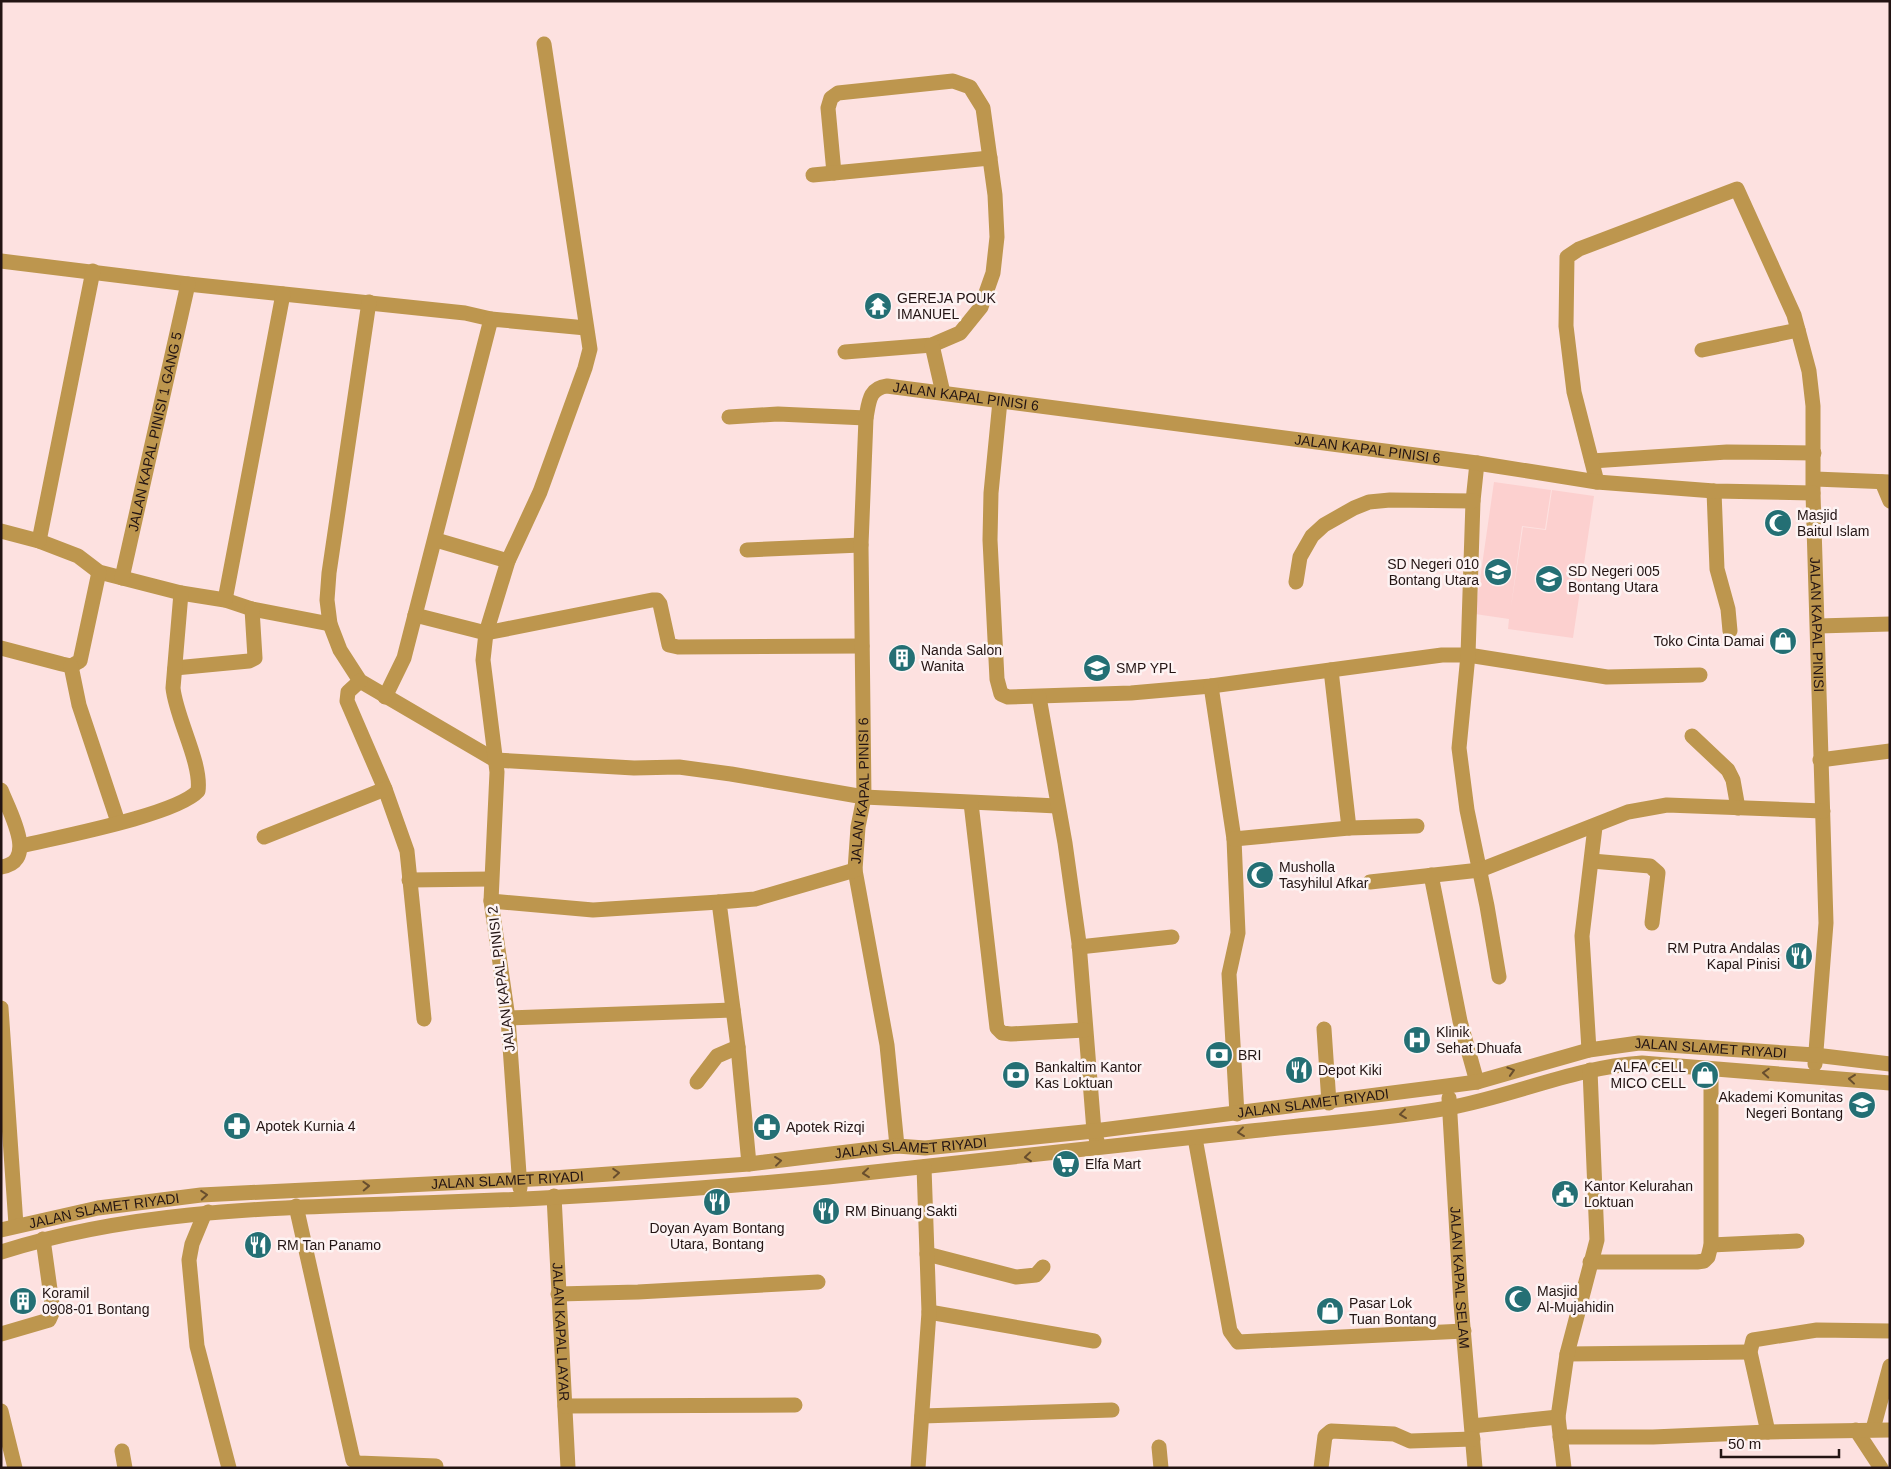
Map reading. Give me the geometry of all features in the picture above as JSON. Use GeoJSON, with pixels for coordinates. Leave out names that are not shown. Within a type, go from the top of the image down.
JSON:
{"type":"FeatureCollection","features":[{"type":"Feature","properties":{"kind":"street","name":"JALAN KAPAL PINISI 2"},"geometry":{"type":"LineString","coordinates":[[522,1199],[508,1018],[491,901],[498,791],[483,660],[486,633],[508,561],[540,492],[585,368],[590,349],[544,44]]}},
{"type":"Feature","properties":{"kind":"street"},"geometry":{"type":"LineString","coordinates":[[834,173],[828,108],[831,98],[838,93],[954,82],[970,87],[983,108],[990,158],[997,237],[993,273],[981,307],[960,333],[932,345],[846,352]]}},
{"type":"Feature","properties":{"kind":"street"},"geometry":{"type":"LineString","coordinates":[[813,175],[990,158]]}},
{"type":"Feature","properties":{"kind":"street","name":"JALAN KAPAL PINISI"},"geometry":{"type":"LineString","coordinates":[[1592,461],[1574,392],[1566,326],[1567,257],[1579,249],[1737,189],[1783,290],[1798,330],[1809,371],[1813,406],[1820,760],[1826,923],[1814,1076]]}},
{"type":"Feature","properties":{"kind":"street"},"geometry":{"type":"LineString","coordinates":[[1,261],[188,284],[465,313],[491,319],[586,328]]}},
{"type":"Feature","properties":{"kind":"street"},"geometry":{"type":"LineString","coordinates":[[39,541],[93,271]]}},
{"type":"Feature","properties":{"kind":"street","name":"JALAN KAPAL PINISI 1 GANG 5"},"geometry":{"type":"LineString","coordinates":[[122,578],[188,284]]}},
{"type":"Feature","properties":{"kind":"street"},"geometry":{"type":"LineString","coordinates":[[225,600],[283,294]]}},
{"type":"Feature","properties":{"kind":"street"},"geometry":{"type":"LineString","coordinates":[[369,302],[329,573],[327,600],[330,624],[340,650],[360,681],[495,760],[634,768],[679,768],[731,774],[864,797],[1057,806]]}},
{"type":"Feature","properties":{"kind":"street"},"geometry":{"type":"LineString","coordinates":[[385,697],[404,658],[436,540],[491,319]]}},
{"type":"Feature","properties":{"kind":"street"},"geometry":{"type":"LineString","coordinates":[[1702,350],[1798,330]]}},
{"type":"Feature","properties":{"kind":"street"},"geometry":{"type":"LineString","coordinates":[[932,345],[943,393]]}},
{"type":"Feature","properties":{"kind":"street","name":"JALAN KAPAL PINISI 6"},"geometry":{"type":"LineString","coordinates":[[897,1146],[887,1045],[855,870],[858,828],[864,797],[860,545],[866,418],[869,399],[879,387],[887,386],[943,393],[1477,463],[1597,482],[1714,491],[1886,482]]}},
{"type":"Feature","properties":{"kind":"street"},"geometry":{"type":"LineString","coordinates":[[1000,401],[991,502],[997,679],[1002,694],[1008,697],[1039,697],[1211,686],[1418,657],[1468,655],[1607,677],[1700,674]]}},
{"type":"Feature","properties":{"kind":"street"},"geometry":{"type":"LineString","coordinates":[[729,417],[778,414],[866,418]]}},
{"type":"Feature","properties":{"kind":"street"},"geometry":{"type":"LineString","coordinates":[[1597,482],[1592,461],[1727,452],[1814,453]]}},
{"type":"Feature","properties":{"kind":"street"},"geometry":{"type":"LineString","coordinates":[[1477,463],[1473,501],[1468,655],[1458,748],[1467,810],[1499,977]]}},
{"type":"Feature","properties":{"kind":"street"},"geometry":{"type":"LineString","coordinates":[[1886,482],[1890,502]]}},
{"type":"Feature","properties":{"kind":"street"},"geometry":{"type":"LineString","coordinates":[[1714,491],[1717,569],[1728,609],[1730,631]]}},
{"type":"Feature","properties":{"kind":"street"},"geometry":{"type":"LineString","coordinates":[[1296,582],[1300,557],[1312,536],[1324,525],[1354,508],[1369,502],[1390,500],[1473,501]]}},
{"type":"Feature","properties":{"kind":"street"},"geometry":{"type":"LineString","coordinates":[[1,531],[39,541],[78,556],[99,572],[181,593],[225,600],[252,609],[330,624]]}},
{"type":"Feature","properties":{"kind":"street"},"geometry":{"type":"LineString","coordinates":[[436,540],[508,561]]}},
{"type":"Feature","properties":{"kind":"street"},"geometry":{"type":"LineString","coordinates":[[747,550],[860,545]]}},
{"type":"Feature","properties":{"kind":"street"},"geometry":{"type":"LineString","coordinates":[[72,666],[82,658],[99,572]]}},
{"type":"Feature","properties":{"kind":"street"},"geometry":{"type":"LineString","coordinates":[[21,846],[166,809],[192,797],[198,790],[197,772],[174,702],[173,688],[181,593]]}},
{"type":"Feature","properties":{"kind":"street"},"geometry":{"type":"LineString","coordinates":[[415,615],[486,633],[657,600],[660,604],[669,645],[678,648],[862,646]]}},
{"type":"Feature","properties":{"kind":"street"},"geometry":{"type":"LineString","coordinates":[[175,668],[249,661],[255,658],[252,609]]}},
{"type":"Feature","properties":{"kind":"street"},"geometry":{"type":"LineString","coordinates":[[1818,626],[1890,624]]}},
{"type":"Feature","properties":{"kind":"street"},"geometry":{"type":"LineString","coordinates":[[1,648],[72,666]]}},
{"type":"Feature","properties":{"kind":"street"},"geometry":{"type":"LineString","coordinates":[[72,666],[79,705],[118,822]]}},
{"type":"Feature","properties":{"kind":"street"},"geometry":{"type":"LineString","coordinates":[[1331,670],[1349,828]]}},
{"type":"Feature","properties":{"kind":"street"},"geometry":{"type":"LineString","coordinates":[[360,681],[348,692],[347,702],[385,789],[403,838],[424,1019]]}},
{"type":"Feature","properties":{"kind":"street"},"geometry":{"type":"LineString","coordinates":[[1211,686],[1234,839],[1238,933],[1229,974],[1236,1114]]}},
{"type":"Feature","properties":{"kind":"street"},"geometry":{"type":"LineString","coordinates":[[1039,697],[1065,843],[1079,947],[1094,1131],[1100,1149]]}},
{"type":"Feature","properties":{"kind":"street"},"geometry":{"type":"LineString","coordinates":[[1692,736],[1728,770],[1733,780],[1738,808]]}},
{"type":"Feature","properties":{"kind":"street"},"geometry":{"type":"LineString","coordinates":[[1820,760],[1890,751]]}},
{"type":"Feature","properties":{"kind":"street"},"geometry":{"type":"LineString","coordinates":[[264,837],[385,789]]}},
{"type":"Feature","properties":{"kind":"street"},"geometry":{"type":"LineString","coordinates":[[1,790],[21,846],[18,860],[8,866],[1,867]]}},
{"type":"Feature","properties":{"kind":"street"},"geometry":{"type":"LineString","coordinates":[[971,803],[997,1028],[1002,1033],[1011,1034],[1085,1030]]}},
{"type":"Feature","properties":{"kind":"street"},"geometry":{"type":"LineString","coordinates":[[1370,882],[1480,870],[1595,827],[1628,812],[1647,808],[1668,805],[1823,811]]}},
{"type":"Feature","properties":{"kind":"street"},"geometry":{"type":"LineString","coordinates":[[1234,839],[1349,828],[1417,826]]}},
{"type":"Feature","properties":{"kind":"street"},"geometry":{"type":"LineString","coordinates":[[1589,1050],[1582,936],[1595,827]]}},
{"type":"Feature","properties":{"kind":"street"},"geometry":{"type":"LineString","coordinates":[[1592,861],[1650,866],[1655,869],[1658,873],[1652,923]]}},
{"type":"Feature","properties":{"kind":"street"},"geometry":{"type":"LineString","coordinates":[[491,901],[593,910],[755,899],[855,870]]}},
{"type":"Feature","properties":{"kind":"street"},"geometry":{"type":"LineString","coordinates":[[1431,875],[1460,1021],[1477,1082]]}},
{"type":"Feature","properties":{"kind":"street"},"geometry":{"type":"LineString","coordinates":[[409,880],[491,879]]}},
{"type":"Feature","properties":{"kind":"street"},"geometry":{"type":"LineString","coordinates":[[719,902],[738,1047],[749,1164]]}},
{"type":"Feature","properties":{"kind":"street"},"geometry":{"type":"LineString","coordinates":[[1079,947],[1172,938]]}},
{"type":"Feature","properties":{"kind":"street"},"geometry":{"type":"LineString","coordinates":[[1,1008],[8,1227]]}},
{"type":"Feature","properties":{"kind":"street"},"geometry":{"type":"LineString","coordinates":[[508,1018],[733,1010]]}},
{"type":"Feature","properties":{"kind":"street"},"geometry":{"type":"LineString","coordinates":[[1324,1029],[1329,1103]]}},
{"type":"Feature","properties":{"kind":"street","name":"JALAN SLAMET RIYADI"},"geometry":{"type":"LineString","coordinates":[[8,1227],[98,1208],[249,1192],[519,1179],[749,1164],[897,1146],[925,1148],[1094,1131],[1329,1103],[1477,1082],[1589,1050],[1639,1042],[1815,1055],[1890,1064]]}},
{"type":"Feature","properties":{"kind":"street"},"geometry":{"type":"LineString","coordinates":[[697,1082],[717,1056],[738,1047]]}},
{"type":"Feature","properties":{"kind":"street","name":"JALAN SLAMET RIYADI"},"geometry":{"type":"LineString","coordinates":[[1,1252],[43,1238],[102,1227],[208,1212],[296,1206],[522,1199],[755,1184],[1195,1138],[1451,1108],[1614,1064],[1642,1063],[1890,1083]]}},
{"type":"Feature","properties":{"kind":"street"},"geometry":{"type":"LineString","coordinates":[[1564,1468],[1558,1417],[1567,1354],[1597,1240],[1590,1070]]}},
{"type":"Feature","properties":{"kind":"street"},"geometry":{"type":"LineString","coordinates":[[1590,1262],[1697,1262],[1704,1261],[1708,1257],[1711,1245],[1711,1070]]}},
{"type":"Feature","properties":{"kind":"street","name":"JALAN KAPAL SELAM"},"geometry":{"type":"LineString","coordinates":[[1447,1086],[1451,1108],[1464,1331],[1475,1468]]}},
{"type":"Feature","properties":{"kind":"street"},"geometry":{"type":"LineString","coordinates":[[1195,1138],[1230,1331],[1238,1342],[1464,1331]]}},
{"type":"Feature","properties":{"kind":"street"},"geometry":{"type":"LineString","coordinates":[[918,1468],[930,1312],[924,1167]]}},
{"type":"Feature","properties":{"kind":"street","name":"JALAN KAPAL LAYAR"},"geometry":{"type":"LineString","coordinates":[[554,1196],[568,1468]]}},
{"type":"Feature","properties":{"kind":"street"},"geometry":{"type":"LineString","coordinates":[[296,1206],[353,1460],[358,1463],[436,1466]]}},
{"type":"Feature","properties":{"kind":"street"},"geometry":{"type":"LineString","coordinates":[[98,1208],[102,1227]]}},
{"type":"Feature","properties":{"kind":"street"},"geometry":{"type":"LineString","coordinates":[[208,1212],[204,1215],[192,1244],[190,1270],[197,1346],[229,1468]]}},
{"type":"Feature","properties":{"kind":"street"},"geometry":{"type":"LineString","coordinates":[[1,1334],[49,1320],[53,1311],[43,1238]]}},
{"type":"Feature","properties":{"kind":"street"},"geometry":{"type":"LineString","coordinates":[[1711,1245],[1797,1240]]}},
{"type":"Feature","properties":{"kind":"street"},"geometry":{"type":"LineString","coordinates":[[927,1254],[1016,1277],[1036,1275],[1043,1267]]}},
{"type":"Feature","properties":{"kind":"street"},"geometry":{"type":"LineString","coordinates":[[558,1294],[638,1292],[818,1282]]}},
{"type":"Feature","properties":{"kind":"street"},"geometry":{"type":"LineString","coordinates":[[930,1312],[1094,1341]]}},
{"type":"Feature","properties":{"kind":"street"},"geometry":{"type":"LineString","coordinates":[[1768,1432],[1750,1352],[1753,1340],[1762,1337],[1817,1330],[1890,1331]]}},
{"type":"Feature","properties":{"kind":"street"},"geometry":{"type":"LineString","coordinates":[[1567,1354],[1750,1352]]}},
{"type":"Feature","properties":{"kind":"street"},"geometry":{"type":"LineString","coordinates":[[1873,1429],[1890,1366]]}},
{"type":"Feature","properties":{"kind":"street"},"geometry":{"type":"LineString","coordinates":[[565,1406],[795,1405]]}},
{"type":"Feature","properties":{"kind":"street"},"geometry":{"type":"LineString","coordinates":[[922,1416],[1112,1410]]}},
{"type":"Feature","properties":{"kind":"street"},"geometry":{"type":"LineString","coordinates":[[1,1411],[15,1468]]}},
{"type":"Feature","properties":{"kind":"street"},"geometry":{"type":"LineString","coordinates":[[1321,1468],[1325,1436],[1331,1431],[1394,1434],[1410,1441],[1558,1417]]}},
{"type":"Feature","properties":{"kind":"street"},"geometry":{"type":"LineString","coordinates":[[1856,1430],[1881,1468]]}},
{"type":"Feature","properties":{"kind":"street"},"geometry":{"type":"LineString","coordinates":[[1560,1437],[1653,1437],[1768,1432],[1890,1430]]}},
{"type":"Feature","properties":{"kind":"street"},"geometry":{"type":"LineString","coordinates":[[1159,1448],[1161,1468]]}},
{"type":"Feature","properties":{"kind":"street"},"geometry":{"type":"LineString","coordinates":[[122,1451],[125,1468]]}},
{"type":"Feature","properties":{"kind":"shaded area","name":"SD Negeri 005 Bontang Utara"},"geometry":{"type":"Polygon","coordinates":[[[1494,482],[1551,490],[1545,529],[1522,526],[1511,607],[1523,527],[1546,530],[1552,490],[1594,496],[1573,638],[1508,629],[1509,619],[1475,614],[1494,482]]]}},
{"type":"Feature","properties":{"kind":"place","name":"GEREJA POUK IMANUEL"},"geometry":{"type":"Point","coordinates":[878,306]}},
{"type":"Feature","properties":{"kind":"place","name":"Masjid Baitul Islam"},"geometry":{"type":"Point","coordinates":[1778,523]}},
{"type":"Feature","properties":{"kind":"place","name":"SD Negeri 010 Bontang Utara"},"geometry":{"type":"Point","coordinates":[1498,572]}},
{"type":"Feature","properties":{"kind":"place","name":"SD Negeri 005 Bontang Utara"},"geometry":{"type":"Point","coordinates":[1549,579]}},
{"type":"Feature","properties":{"kind":"place","name":"Toko Cinta Damai"},"geometry":{"type":"Point","coordinates":[1783,641]}},
{"type":"Feature","properties":{"kind":"place","name":"Nanda Salon Wanita"},"geometry":{"type":"Point","coordinates":[902,658]}},
{"type":"Feature","properties":{"kind":"place","name":"SMP YPL"},"geometry":{"type":"Point","coordinates":[1097,668]}},
{"type":"Feature","properties":{"kind":"place","name":"Musholla Tasyhilul Afkar"},"geometry":{"type":"Point","coordinates":[1260,875]}},
{"type":"Feature","properties":{"kind":"place","name":"RM Putra Andalas Kapal Pinisi"},"geometry":{"type":"Point","coordinates":[1799,956]}},
{"type":"Feature","properties":{"kind":"place","name":"Klinik Sehat Dhuafa"},"geometry":{"type":"Point","coordinates":[1417,1040]}},
{"type":"Feature","properties":{"kind":"place","name":"BRI"},"geometry":{"type":"Point","coordinates":[1219,1055]}},
{"type":"Feature","properties":{"kind":"place","name":"Depot Kiki"},"geometry":{"type":"Point","coordinates":[1299,1070]}},
{"type":"Feature","properties":{"kind":"place","name":"Bankaltim Kantor Kas Loktuan"},"geometry":{"type":"Point","coordinates":[1016,1075]}},
{"type":"Feature","properties":{"kind":"place","name":"ALFA CELL MICO CELL"},"geometry":{"type":"Point","coordinates":[1705,1075]}},
{"type":"Feature","properties":{"kind":"place","name":"Akademi Komunitas Negeri Bontang"},"geometry":{"type":"Point","coordinates":[1862,1105]}},
{"type":"Feature","properties":{"kind":"place","name":"Apotek Kurnia 4"},"geometry":{"type":"Point","coordinates":[237,1126]}},
{"type":"Feature","properties":{"kind":"place","name":"Apotek Rizqi"},"geometry":{"type":"Point","coordinates":[767,1127]}},
{"type":"Feature","properties":{"kind":"place","name":"Elfa Mart"},"geometry":{"type":"Point","coordinates":[1066,1164]}},
{"type":"Feature","properties":{"kind":"place","name":"Kantor Kelurahan Loktuan"},"geometry":{"type":"Point","coordinates":[1565,1194]}},
{"type":"Feature","properties":{"kind":"place","name":"Doyan Ayam Bontang Utara, Bontang"},"geometry":{"type":"Point","coordinates":[717,1202]}},
{"type":"Feature","properties":{"kind":"place","name":"RM Binuang Sakti"},"geometry":{"type":"Point","coordinates":[826,1211]}},
{"type":"Feature","properties":{"kind":"place","name":"RM Tan Panamo"},"geometry":{"type":"Point","coordinates":[258,1245]}},
{"type":"Feature","properties":{"kind":"place","name":"Masjid Al-Mujahidin"},"geometry":{"type":"Point","coordinates":[1518,1299]}},
{"type":"Feature","properties":{"kind":"place","name":"Koramil 0908-01 Bontang"},"geometry":{"type":"Point","coordinates":[23,1301]}},
{"type":"Feature","properties":{"kind":"place","name":"Pasar Lok Tuan Bontang"},"geometry":{"type":"Point","coordinates":[1330,1311]}}]}
